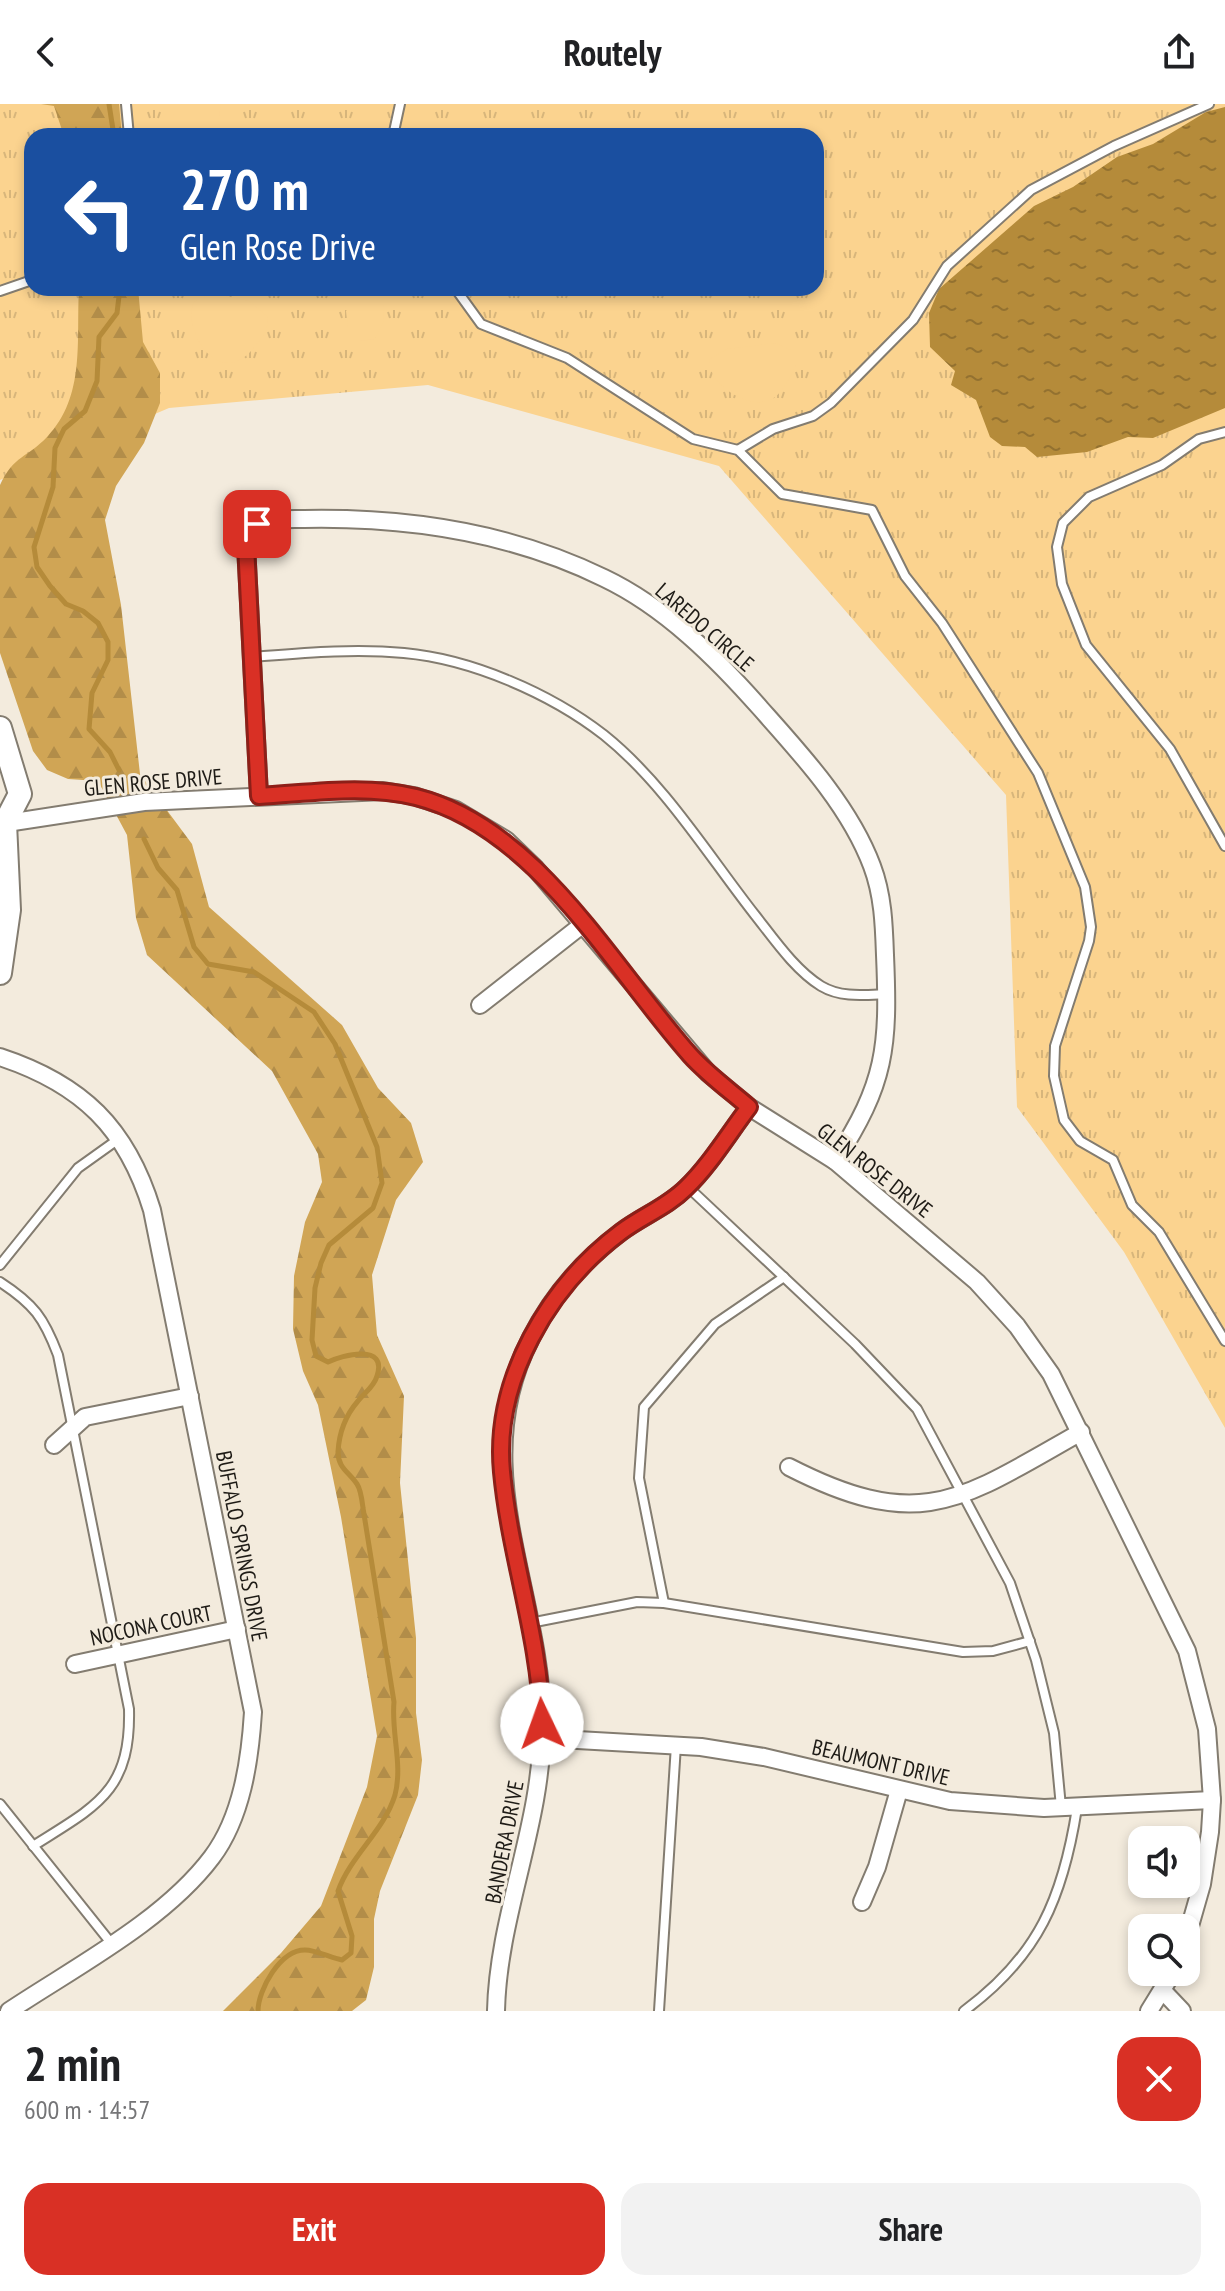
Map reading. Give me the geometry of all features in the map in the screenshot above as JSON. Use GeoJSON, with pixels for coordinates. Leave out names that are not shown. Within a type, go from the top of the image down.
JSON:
{"type":"FeatureCollection","features":[{"type":"Feature","properties":{"kind":"street","name":"LAREDO CIRCLE"},"geometry":{"type":"LineString","coordinates":[[259,796],[246,539],[252,528],[262,522],[362,518],[469,532],[543,552],[606,578],[654,608],[742,687],[798,751],[853,827],[872,866],[883,904],[887,994],[883,1061],[858,1126],[835,1161]]}},
{"type":"Feature","properties":{"kind":"street"},"geometry":{"type":"LineString","coordinates":[[0,728],[20,794],[2,821],[9,910],[0,973]]}},
{"type":"Feature","properties":{"kind":"street","name":"GLEN ROSE DRIVE"},"geometry":{"type":"LineString","coordinates":[[2,821],[144,802],[383,791],[414,796],[456,810],[506,840],[535,868],[691,1056],[749,1107],[835,1161],[977,1282],[1017,1326],[1051,1374],[1187,1651],[1207,1729],[1212,1800],[1202,1884],[1193,1914]]}},
{"type":"Feature","properties":{"kind":"street"},"geometry":{"type":"LineString","coordinates":[[480,1005],[582,925]]}},
{"type":"Feature","properties":{"kind":"street","name":"BUFFALO SPRINGS DRIVE"},"geometry":{"type":"LineString","coordinates":[[0,1057],[63,1085],[89,1103],[121,1137],[142,1175],[152,1210],[253,1712],[250,1761],[241,1793],[214,1855],[176,1895],[9,2011]]}},
{"type":"Feature","properties":{"kind":"street","name":"BANDERA DRIVE"},"geometry":{"type":"LineString","coordinates":[[496,2011],[505,1944],[537,1796],[542,1738],[538,1662],[511,1539],[502,1469],[502,1431],[520,1362],[532,1336],[570,1279],[622,1231],[688,1187],[749,1107]]}},
{"type":"Feature","properties":{"kind":"street"},"geometry":{"type":"LineString","coordinates":[[54,1445],[85,1417],[190,1396]]}},
{"type":"Feature","properties":{"kind":"street"},"geometry":{"type":"LineString","coordinates":[[789,1467],[837,1491],[868,1500],[921,1503],[965,1494],[1081,1432]]}},
{"type":"Feature","properties":{"kind":"street","name":"NOCONA COURT"},"geometry":{"type":"LineString","coordinates":[[75,1664],[237,1629]]}},
{"type":"Feature","properties":{"kind":"street","name":"BEAUMONT DRIVE"},"geometry":{"type":"LineString","coordinates":[[542,1738],[676,1744],[764,1757],[950,1801],[1069,1808],[1212,1800]]}},
{"type":"Feature","properties":{"kind":"street"},"geometry":{"type":"LineString","coordinates":[[862,1902],[877,1867],[899,1790]]}},
{"type":"Feature","properties":{"kind":"street"},"geometry":{"type":"LineString","coordinates":[[1149,2011],[1167,1986]]}},
{"type":"Feature","properties":{"kind":"street"},"geometry":{"type":"LineString","coordinates":[[1164,1992],[1182,2011]]}},
{"type":"Feature","properties":{"kind":"lane"},"geometry":{"type":"LineString","coordinates":[[126,104],[128,128]]}},
{"type":"Feature","properties":{"kind":"lane"},"geometry":{"type":"LineString","coordinates":[[395,128],[400,104]]}},
{"type":"Feature","properties":{"kind":"lane"},"geometry":{"type":"LineString","coordinates":[[738,450],[778,426],[813,416],[831,403],[913,320],[947,266],[1031,190],[1124,141],[1209,104]]}},
{"type":"Feature","properties":{"kind":"lane"},"geometry":{"type":"LineString","coordinates":[[0,291],[24,283]]}},
{"type":"Feature","properties":{"kind":"lane"},"geometry":{"type":"LineString","coordinates":[[461,296],[481,324],[567,358],[693,439],[738,450],[782,494],[863,507],[878,517],[905,576],[942,623],[1038,773],[1076,860],[1090,913],[1085,958],[1055,1046],[1054,1076],[1064,1120],[1080,1141],[1113,1160],[1132,1205],[1159,1232],[1225,1341]]}},
{"type":"Feature","properties":{"kind":"lane"},"geometry":{"type":"LineString","coordinates":[[1225,432],[1199,439],[1162,465],[1089,497],[1063,523],[1057,547],[1065,597],[1086,645],[1170,749],[1225,846]]}},
{"type":"Feature","properties":{"kind":"lane"},"geometry":{"type":"LineString","coordinates":[[252,657],[331,651],[406,653],[484,671],[548,701],[602,733],[642,769],[782,950],[821,986],[846,995],[887,994]]}},
{"type":"Feature","properties":{"kind":"lane"},"geometry":{"type":"LineString","coordinates":[[0,1265],[78,1168],[121,1137]]}},
{"type":"Feature","properties":{"kind":"lane"},"geometry":{"type":"LineString","coordinates":[[688,1187],[917,1409],[1010,1583],[1030,1641],[1054,1733],[1069,1808],[1068,1864],[1053,1907],[1033,1940],[993,1989],[964,2011]]}},
{"type":"Feature","properties":{"kind":"lane"},"geometry":{"type":"LineString","coordinates":[[664,1603],[639,1478],[644,1407],[715,1324],[784,1277]]}},
{"type":"Feature","properties":{"kind":"lane"},"geometry":{"type":"LineString","coordinates":[[0,1282],[27,1299],[46,1322],[58,1355],[70,1428],[119,1654],[129,1732],[127,1752],[116,1783],[93,1808],[33,1846]]}},
{"type":"Feature","properties":{"kind":"lane"},"geometry":{"type":"LineString","coordinates":[[530,1623],[637,1602],[664,1603],[963,1652],[993,1651],[1030,1641]]}},
{"type":"Feature","properties":{"kind":"lane"},"geometry":{"type":"LineString","coordinates":[[659,2011],[676,1744]]}},
{"type":"Feature","properties":{"kind":"lane"},"geometry":{"type":"LineString","coordinates":[[0,1804],[111,1943]]}},
{"type":"Feature","properties":{"kind":"green space"},"geometry":{"type":"Polygon","coordinates":[[[0,104],[1225,104],[1225,1428],[1124,1252],[1017,1107],[1006,795],[719,466],[428,385],[169,408],[0,480],[0,104]]]}},
{"type":"Feature","properties":{"kind":"green space"},"geometry":{"type":"Polygon","coordinates":[[[41,104],[119,104],[121,128],[61,128],[54,106],[41,104]]]}},
{"type":"Feature","properties":{"kind":"green space"},"geometry":{"type":"Polygon","coordinates":[[[182,104],[221,104],[217,128],[162,128],[182,104]]]}},
{"type":"Feature","properties":{"kind":"green space"},"geometry":{"type":"Polygon","coordinates":[[[79,296],[139,296],[143,342],[160,373],[160,403],[144,443],[116,486],[105,520],[121,605],[140,774],[192,844],[209,907],[342,1025],[378,1088],[411,1123],[423,1162],[396,1200],[372,1275],[377,1335],[404,1396],[400,1483],[416,1638],[416,1713],[422,1760],[418,1795],[380,1891],[374,1919],[374,1967],[366,2000],[352,2011],[223,2011],[281,1953],[321,1906],[367,1787],[377,1736],[341,1517],[318,1405],[303,1371],[293,1329],[294,1276],[305,1222],[322,1182],[318,1154],[272,1071],[147,955],[136,918],[127,835],[98,781],[68,779],[47,770],[33,751],[0,653],[0,485],[16,462],[40,444],[59,421],[73,386],[78,347],[79,296]]]}},
{"type":"Feature","properties":{"kind":"green space"},"geometry":{"type":"Polygon","coordinates":[[[207,296],[249,301],[267,316],[264,335],[242,359],[229,363],[217,360],[206,352],[198,340],[191,313],[194,302],[207,296]]]}},
{"type":"Feature","properties":{"kind":"green space"},"geometry":{"type":"Polygon","coordinates":[[[359,296],[377,296],[384,303],[383,323],[375,339],[360,341],[348,329],[346,311],[359,296]]]}},
{"type":"Feature","properties":{"kind":"green space"},"geometry":{"type":"Polygon","coordinates":[[[775,343],[791,350],[796,365],[774,398],[761,402],[740,398],[715,377],[710,359],[727,349],[775,343]]]}},
{"type":"Feature","properties":{"kind":"water"},"geometry":{"type":"Polygon","coordinates":[[[1225,107],[1225,408],[1153,438],[1128,437],[1087,452],[1037,457],[1025,447],[1002,446],[990,437],[976,400],[951,385],[955,371],[930,347],[929,313],[939,289],[1034,206],[1073,187],[1117,157],[1153,144],[1206,112],[1225,107]]]}},
{"type":"Feature","properties":{"kind":"waterway"},"geometry":{"type":"LineString","coordinates":[[109,104],[113,128]]}},
{"type":"Feature","properties":{"kind":"waterway"},"geometry":{"type":"LineString","coordinates":[[119,296],[117,313],[99,337],[97,381],[85,411],[64,429],[55,448],[53,487],[34,547],[37,567],[50,586],[66,604],[83,611],[98,623],[108,642],[108,660],[92,693],[89,729],[110,752],[119,770]]}},
{"type":"Feature","properties":{"kind":"waterway"},"geometry":{"type":"LineString","coordinates":[[144,839],[158,868],[177,890],[194,947],[208,964],[254,972],[314,1012],[335,1044],[377,1147],[382,1183],[373,1208],[329,1245],[315,1288],[312,1340],[316,1356],[328,1362],[362,1354],[376,1359],[379,1366],[374,1383],[346,1419],[338,1452],[344,1470],[357,1484],[362,1498],[394,1702],[397,1783],[390,1808],[338,1891],[352,1936],[351,1953],[342,1960],[305,1950],[287,1957],[266,1982],[258,2011]]}},
{"type":"Feature","properties":{"kind":"route"},"geometry":{"type":"LineString","coordinates":[[257,524],[248,533],[246,545],[259,796],[383,791],[437,803],[481,823],[506,840],[535,868],[691,1056],[749,1107],[688,1187],[622,1231],[570,1279],[532,1336],[520,1362],[502,1431],[502,1469],[511,1539],[538,1662],[542,1724]]}}]}
